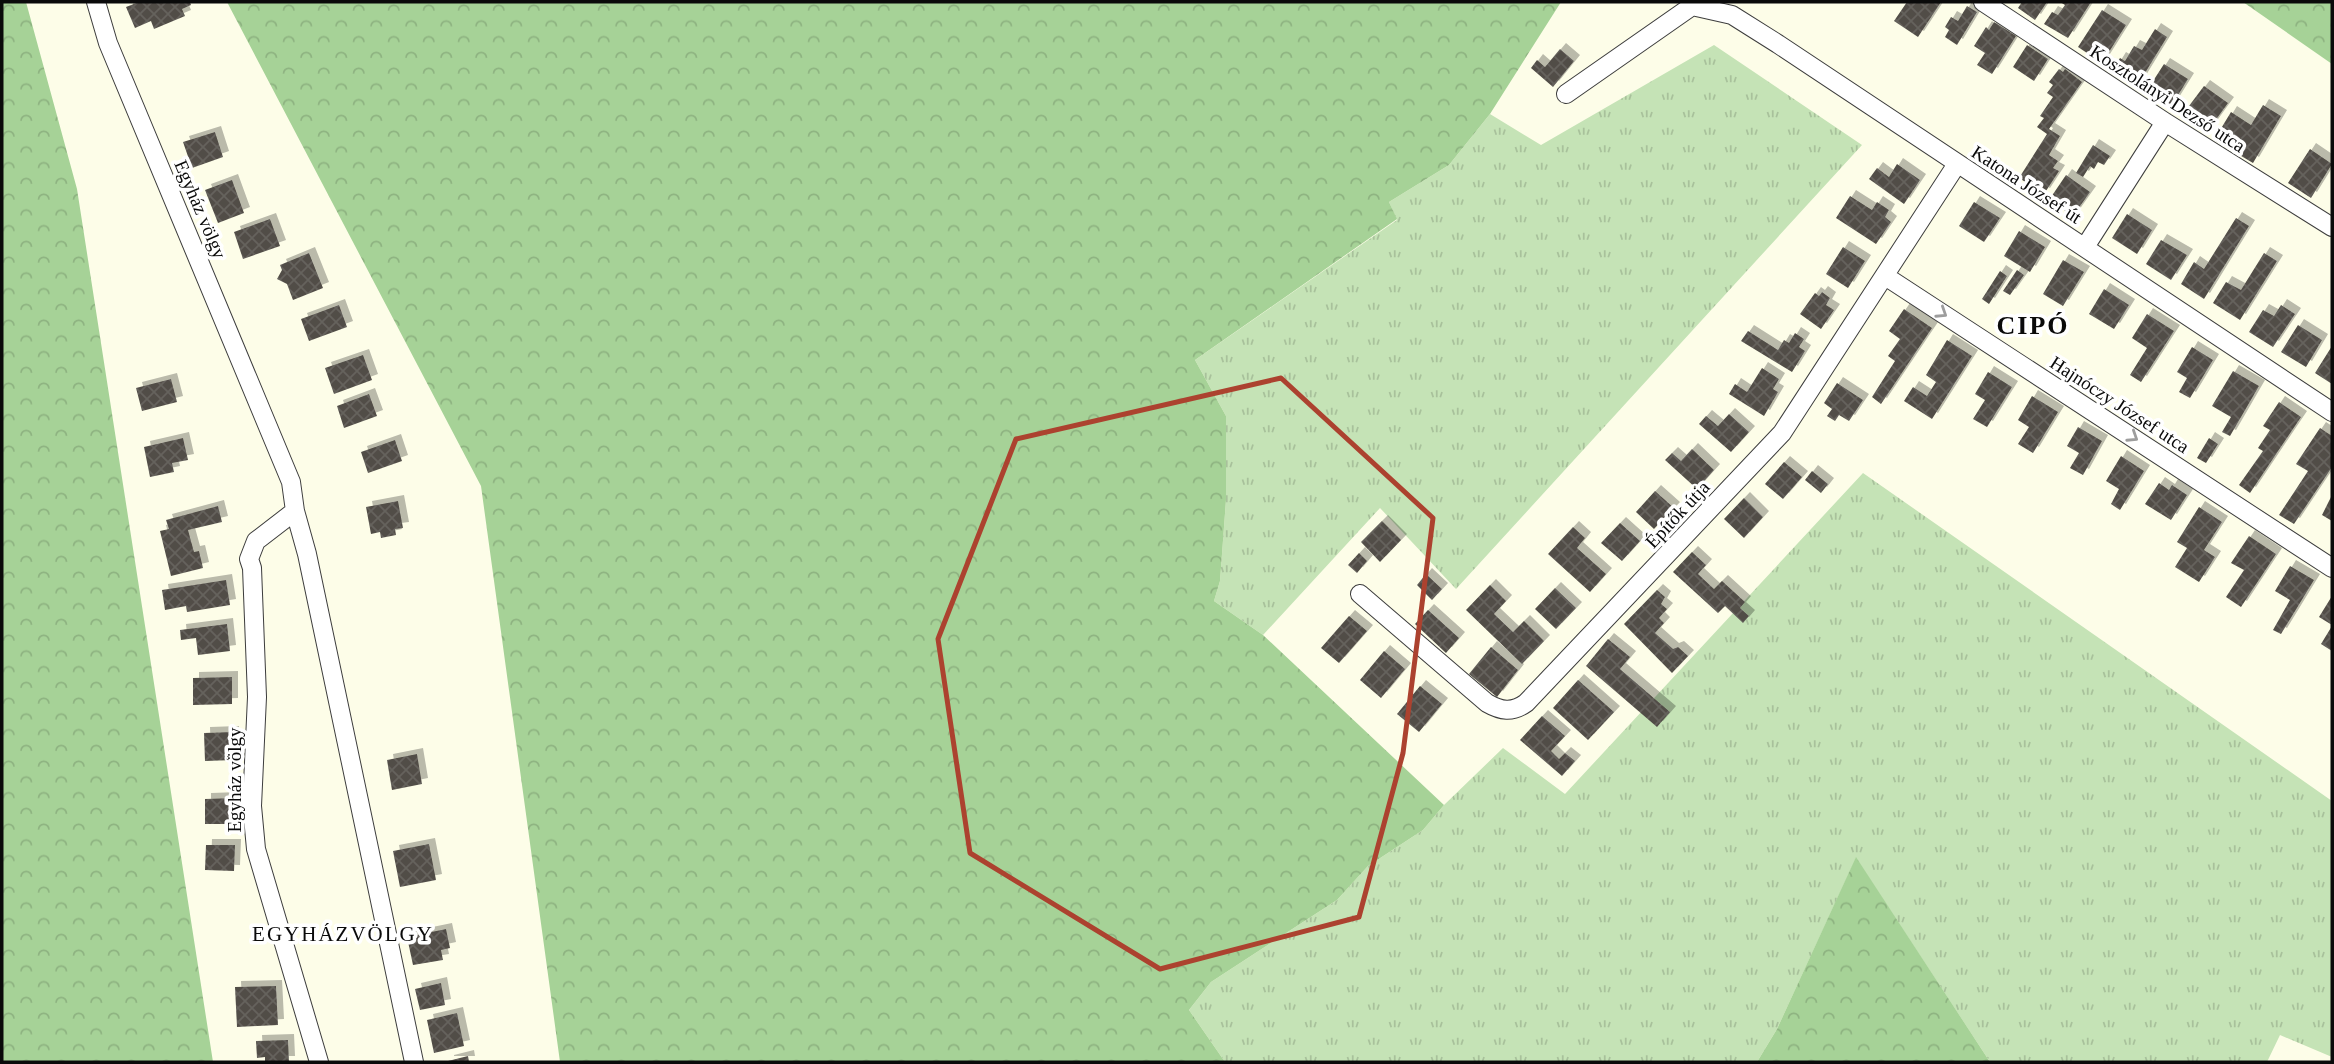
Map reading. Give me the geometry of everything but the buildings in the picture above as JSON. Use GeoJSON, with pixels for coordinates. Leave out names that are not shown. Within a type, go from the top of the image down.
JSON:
{"type":"FeatureCollection","features":[{"type":"Feature","properties":{"kind":"street","name":"Egyház völgy"},"geometry":{"type":"LineString","coordinates":[[96,2],[108,43],[291,482],[295,511],[307,554],[414,1062]]}},
{"type":"Feature","properties":{"kind":"street","name":"Kosztolányi Dezső utca"},"geometry":{"type":"LineString","coordinates":[[1983,2],[2165,122],[2332,227]]}},
{"type":"Feature","properties":{"kind":"street"},"geometry":{"type":"LineString","coordinates":[[1566,94],[1692,4]]}},
{"type":"Feature","properties":{"kind":"street","name":"Katona József út"},"geometry":{"type":"LineString","coordinates":[[1692,4],[1732,15],[2332,412]]}},
{"type":"Feature","properties":{"kind":"street"},"geometry":{"type":"LineString","coordinates":[[2085,247],[2165,122]]}},
{"type":"Feature","properties":{"kind":"street","name":"Építők útja"},"geometry":{"type":"LineString","coordinates":[[1360,593],[1487,703],[1496,708],[1517,710],[1782,433],[1957,164]]}},
{"type":"Feature","properties":{"kind":"street","name":"Hajnóczy József utca"},"geometry":{"type":"LineString","coordinates":[[1885,276],[2332,568]]}},
{"type":"Feature","properties":{"kind":"street","name":"Egyház völgy"},"geometry":{"type":"LineString","coordinates":[[295,511],[256,541],[249,559],[252,568],[257,697],[252,806],[256,849],[319,1062]]}},
{"type":"Feature","properties":{"kind":"highlighted area"},"geometry":{"type":"Polygon","coordinates":[[[1281,378],[1433,518],[1403,753],[1359,917],[1160,969],[970,853],[938,639],[1016,439],[1281,378]]]}},
{"type":"Feature","properties":{"kind":"green space"},"geometry":{"type":"Polygon","coordinates":[[[2,2],[26,2],[77,189],[213,1062],[2,1062],[2,2]]]}},
{"type":"Feature","properties":{"kind":"green space"},"geometry":{"type":"Polygon","coordinates":[[[227,2],[1561,2],[1490,114],[1449,165],[1389,202],[1397,219],[1195,360],[1226,416],[1226,500],[1220,581],[1214,601],[1263,635],[1444,805],[1423,830],[1368,866],[1337,900],[1211,982],[1189,1010],[1225,1062],[560,1062],[481,486],[227,2]]]}},
{"type":"Feature","properties":{"kind":"green space"},"geometry":{"type":"Polygon","coordinates":[[[2243,2],[2332,2],[2332,64],[2243,2]]]}},
{"type":"Feature","properties":{"kind":"green space"},"geometry":{"type":"Polygon","coordinates":[[[1714,45],[1862,145],[1456,589],[1380,508],[1263,635],[1214,601],[1220,581],[1226,500],[1226,416],[1195,360],[1397,220],[1389,202],[1449,165],[1490,114],[1541,145],[1714,45]]]}},
{"type":"Feature","properties":{"kind":"green space"},"geometry":{"type":"Polygon","coordinates":[[[1863,473],[2332,801],[2332,1057],[2280,1035],[2267,1062],[1990,1062],[1856,858],[1777,1029],[1757,1062],[1225,1062],[1189,1010],[1211,982],[1337,900],[1368,866],[1423,830],[1444,805],[1503,748],[1565,794],[1863,473]]]}},
{"type":"Feature","properties":{"kind":"green space"},"geometry":{"type":"Polygon","coordinates":[[[1856,857],[1990,1062],[1757,1062],[1777,1029],[1856,857]]]}},
{"type":"Feature","properties":{"kind":"district","name":"CIPÓ"},"geometry":{"type":"Point","coordinates":[2033,325]}},
{"type":"Feature","properties":{"kind":"district","name":"EGYHÁZVÖLGY"},"geometry":{"type":"Point","coordinates":[343,934]}}]}
